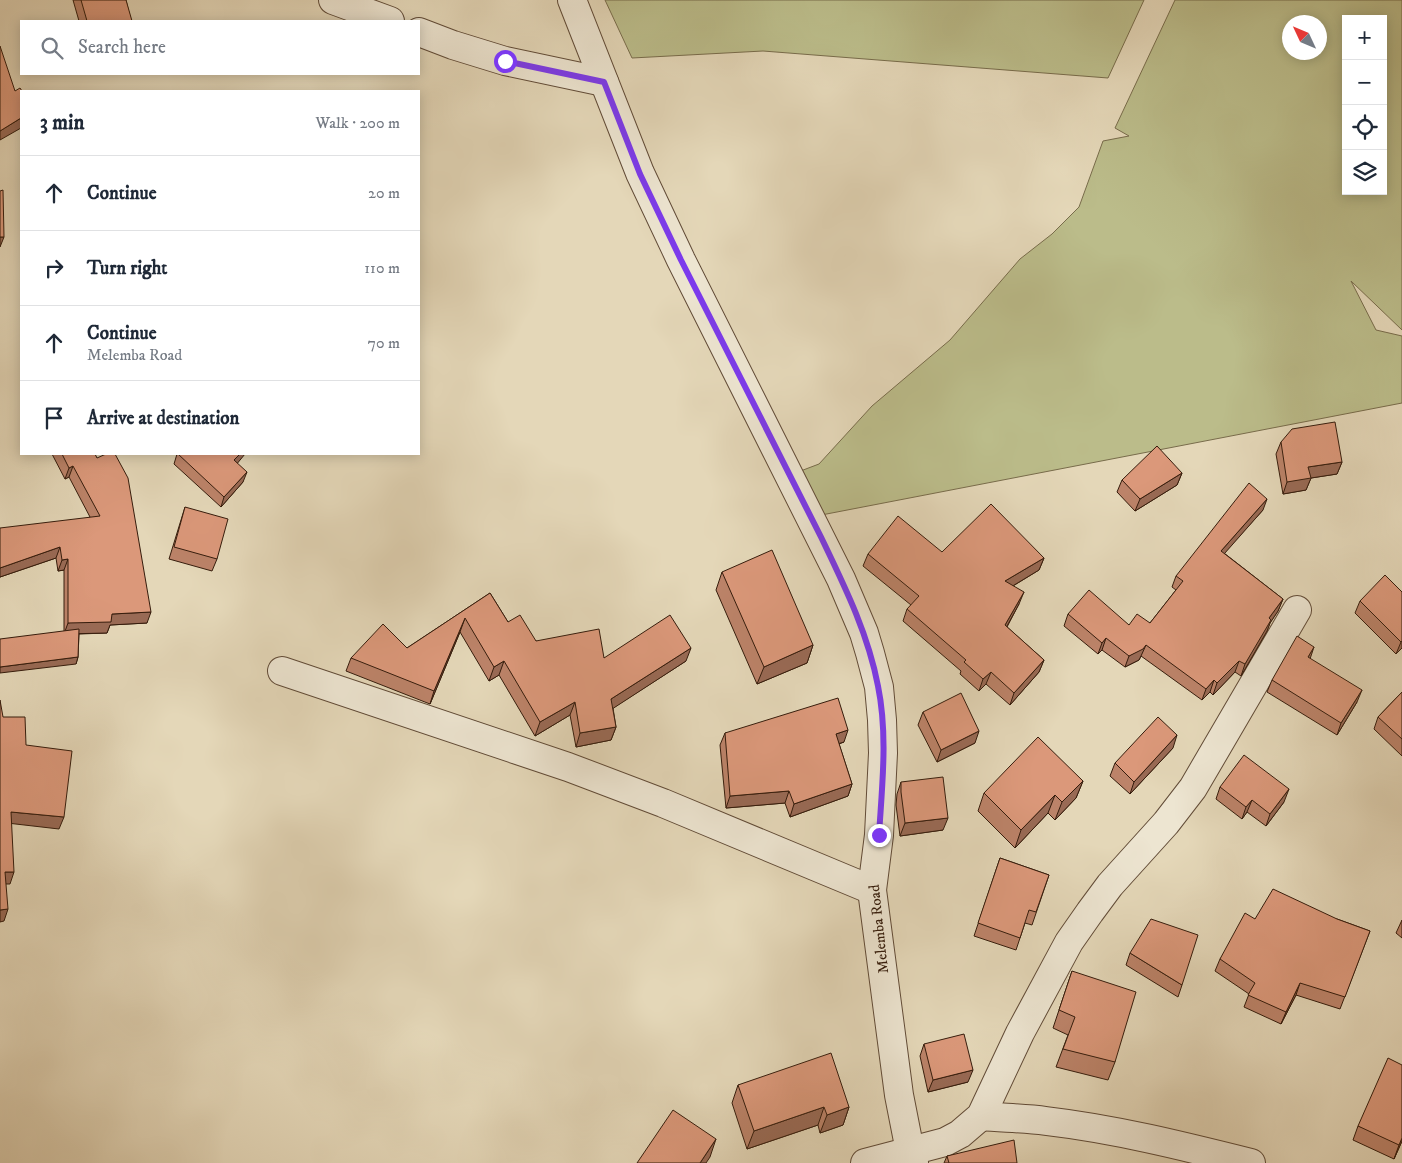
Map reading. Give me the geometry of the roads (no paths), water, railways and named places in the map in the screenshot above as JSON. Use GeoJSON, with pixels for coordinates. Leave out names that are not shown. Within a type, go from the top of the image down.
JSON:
{"type":"FeatureCollection","features":[{"type":"Feature","properties":{"kind":"street"},"geometry":{"type":"LineString","coordinates":[[333,0],[387,20]]}},
{"type":"Feature","properties":{"kind":"street","name":"Melemba Road"},"geometry":{"type":"LineString","coordinates":[[572,0],[640,174],[677,252],[821,537],[864,633],[879,687],[882,720],[883,753],[879,835],[872,890],[898,1095],[912,1157]]}},
{"type":"Feature","properties":{"kind":"street"},"geometry":{"type":"LineString","coordinates":[[420,32],[505,61],[604,82]]}},
{"type":"Feature","properties":{"kind":"street"},"geometry":{"type":"LineString","coordinates":[[865,1163],[912,1157],[960,1134],[981,1116],[1020,1033],[1069,942],[1110,885],[1166,823],[1193,788],[1297,610]]}},
{"type":"Feature","properties":{"kind":"street"},"geometry":{"type":"LineString","coordinates":[[282,671],[568,767],[872,890]]}},
{"type":"Feature","properties":{"kind":"street"},"geometry":{"type":"LineString","coordinates":[[981,1116],[1045,1121],[1105,1130],[1167,1142],[1250,1163]]}}]}
